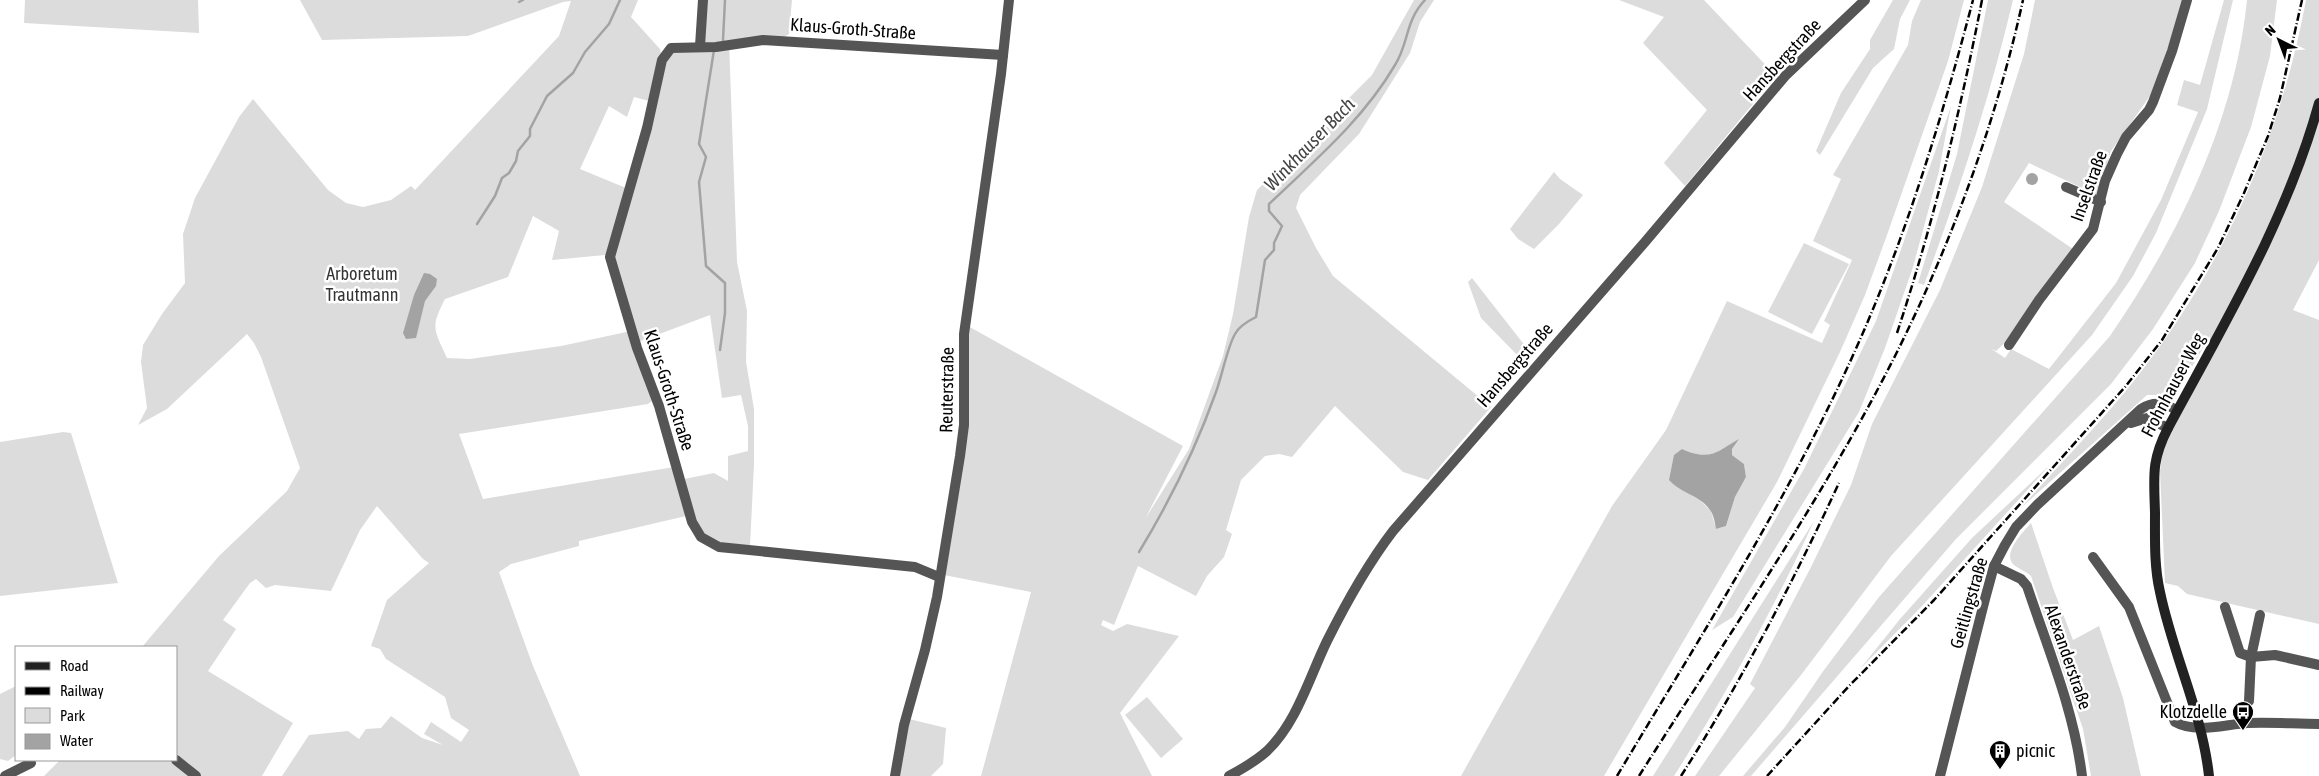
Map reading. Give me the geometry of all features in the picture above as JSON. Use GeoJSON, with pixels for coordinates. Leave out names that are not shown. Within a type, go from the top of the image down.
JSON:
{"type":"FeatureCollection","features":[{"type":"Feature","properties":{"kind":"main road","name":"Frohnhauser Weg"},"geometry":{"type":"LineString","coordinates":[[2209,776],[2201,728],[2174,644],[2156,574],[2154,468],[2158,446],[2276,224],[2296,176],[2319,103]]}},
{"type":"Feature","properties":{"kind":"street"},"geometry":{"type":"LineString","coordinates":[[700,46],[703,0]]}},
{"type":"Feature","properties":{"kind":"street","name":"Reuterstraße"},"geometry":{"type":"LineString","coordinates":[[895,776],[904,725],[925,650],[937,596],[960,456],[964,425],[964,334],[1009,0]]}},
{"type":"Feature","properties":{"kind":"street","name":"Hansbergstraße"},"geometry":{"type":"LineString","coordinates":[[1229,776],[1266,752],[1281,736],[1291,720],[1326,642],[1371,560],[1393,530],[1645,242],[1786,75],[1864,0]]}},
{"type":"Feature","properties":{"kind":"street","name":"Inselstraße"},"geometry":{"type":"LineString","coordinates":[[2009,344],[2092,229],[2101,202],[2105,180],[2121,145],[2153,102],[2172,50],[2187,0]]}},
{"type":"Feature","properties":{"kind":"street","name":"Klaus-Groth-Straße"},"geometry":{"type":"LineString","coordinates":[[939,577],[915,566],[719,548],[701,537],[692,522],[658,406],[637,348],[610,257],[646,128],[662,60],[668,50],[675,46],[716,47],[763,40],[1003,55]]}},
{"type":"Feature","properties":{"kind":"street"},"geometry":{"type":"LineString","coordinates":[[2066,187],[2101,202]]}},
{"type":"Feature","properties":{"kind":"street","name":"Geitlingstraße"},"geometry":{"type":"LineString","coordinates":[[1940,776],[1994,566],[2016,527],[2037,505],[2149,404],[2165,404],[2177,410]]}},
{"type":"Feature","properties":{"kind":"street","name":"Geitlingstraße"},"geometry":{"type":"LineString","coordinates":[[2124,427],[2138,419],[2147,418],[2168,428]]}},
{"type":"Feature","properties":{"kind":"street"},"geometry":{"type":"LineString","coordinates":[[2093,557],[2129,607],[2175,722],[2182,726],[2201,728],[2250,723],[2319,724]]}},
{"type":"Feature","properties":{"kind":"street","name":"Alexanderstraße"},"geometry":{"type":"LineString","coordinates":[[1994,566],[2020,579],[2027,586],[2069,709],[2078,745],[2082,776]]}},
{"type":"Feature","properties":{"kind":"street"},"geometry":{"type":"LineString","coordinates":[[2225,607],[2240,653],[2251,657],[2275,656],[2319,665]]}},
{"type":"Feature","properties":{"kind":"street"},"geometry":{"type":"LineString","coordinates":[[2249,701],[2251,657],[2260,615]]}},
{"type":"Feature","properties":{"kind":"street"},"geometry":{"type":"LineString","coordinates":[[4,776],[33,761]]}},
{"type":"Feature","properties":{"kind":"street"},"geometry":{"type":"LineString","coordinates":[[20,776],[33,761]]}},
{"type":"Feature","properties":{"kind":"street"},"geometry":{"type":"LineString","coordinates":[[177,761],[196,776]]}},
{"type":"Feature","properties":{"kind":"green space"},"geometry":{"type":"Polygon","coordinates":[[[25,0],[198,0],[199,33],[24,23],[25,0]]]}},
{"type":"Feature","properties":{"kind":"green space","name":"Arboretum Trautmann"},"geometry":{"type":"Polygon","coordinates":[[[300,0],[638,0],[631,17],[660,49],[661,54],[649,101],[634,97],[627,117],[609,106],[580,169],[626,188],[608,252],[605,255],[552,260],[559,231],[533,216],[508,277],[445,299],[437,316],[436,328],[447,358],[470,359],[561,346],[631,331],[653,400],[648,404],[459,434],[483,499],[674,467],[686,516],[579,541],[579,546],[511,564],[499,572],[533,666],[580,776],[282,776],[309,735],[348,731],[359,739],[366,729],[381,728],[391,716],[422,738],[443,745],[424,734],[431,722],[461,742],[469,730],[451,718],[445,697],[386,659],[380,649],[371,646],[387,600],[429,563],[423,559],[377,506],[360,530],[331,591],[275,585],[266,588],[256,579],[250,583],[223,620],[236,629],[208,671],[293,723],[262,776],[44,776],[59,761],[178,761],[178,646],[143,646],[219,556],[287,491],[300,468],[261,357],[247,334],[167,409],[138,425],[147,408],[141,362],[143,345],[162,314],[185,283],[183,234],[195,198],[239,117],[253,99],[328,190],[346,203],[363,207],[391,200],[411,186],[415,190],[559,36],[571,1],[563,2],[468,36],[322,40],[300,0]]]}},
{"type":"Feature","properties":{"kind":"green space"},"geometry":{"type":"Polygon","coordinates":[[[706,0],[792,0],[789,34],[784,37],[729,41],[737,262],[747,311],[746,362],[754,409],[754,464],[750,546],[715,543],[698,529],[684,479],[714,473],[728,481],[728,456],[748,451],[748,426],[741,395],[722,398],[710,315],[638,342],[613,254],[660,77],[671,52],[704,49],[706,0]]]}},
{"type":"Feature","properties":{"kind":"green space"},"geometry":{"type":"Polygon","coordinates":[[[1414,0],[1434,0],[1420,22],[1410,53],[1359,134],[1300,195],[1296,208],[1316,248],[1333,276],[1491,407],[1428,480],[1403,472],[1335,406],[1292,457],[1279,454],[1265,456],[1241,480],[1226,530],[1232,534],[1224,557],[1207,576],[1196,596],[1138,566],[1114,625],[1103,620],[1101,625],[1113,631],[1127,624],[1179,636],[1120,713],[1152,776],[981,776],[1031,592],[944,575],[963,457],[968,326],[1183,446],[1145,519],[1189,449],[1223,356],[1233,314],[1249,217],[1257,190],[1372,75],[1414,0]]]}},
{"type":"Feature","properties":{"kind":"green space"},"geometry":{"type":"Polygon","coordinates":[[[1619,0],[1704,0],[1776,76],[1685,186],[1664,163],[1707,110],[1643,43],[1664,17],[1619,0]]]}},
{"type":"Feature","properties":{"kind":"green space"},"geometry":{"type":"Polygon","coordinates":[[[1893,0],[1910,0],[1900,19],[1894,49],[1873,68],[1820,155],[1816,151],[1841,93],[1870,49],[1870,40],[1893,0]]]}},
{"type":"Feature","properties":{"kind":"green space"},"geometry":{"type":"Polygon","coordinates":[[[1921,0],[1964,0],[1948,61],[1865,295],[1840,352],[1777,482],[1604,776],[1461,776],[1612,506],[1666,430],[1727,301],[1822,343],[1830,325],[1824,321],[1852,260],[1813,241],[1841,179],[1833,175],[1908,45],[1912,21],[1921,0]],[[1738,440],[1717,452],[1705,455],[1691,453],[1682,449],[1697,497],[1711,511],[1716,529],[1726,526],[1735,497],[1746,477],[1744,464],[1732,455],[1732,449],[1738,440]]]}},
{"type":"Feature","properties":{"kind":"green space"},"geometry":{"type":"Polygon","coordinates":[[[1988,0],[2013,0],[1973,144],[1924,285],[1918,283],[1957,154],[1988,0]]]}},
{"type":"Feature","properties":{"kind":"green space"},"geometry":{"type":"Polygon","coordinates":[[[2035,0],[2184,0],[2152,93],[2111,151],[2097,195],[2029,163],[2004,202],[2073,249],[2008,340],[1996,351],[1990,348],[2005,358],[2011,349],[2049,369],[2116,283],[2161,200],[2198,112],[2177,105],[2184,80],[2200,85],[2224,0],[2233,0],[2207,109],[2156,233],[2133,276],[2092,335],[1891,556],[1801,675],[1719,776],[1695,776],[1755,688],[1750,684],[1851,485],[1872,424],[1940,290],[1982,187],[2024,54],[2035,0]]]}},
{"type":"Feature","properties":{"kind":"green space"},"geometry":{"type":"Polygon","coordinates":[[[2247,0],[2277,0],[2270,56],[2251,127],[2219,211],[2195,263],[2153,329],[2111,384],[1956,539],[1751,776],[1743,776],[1785,727],[1824,670],[1879,597],[2110,336],[2135,298],[2180,218],[2200,176],[2230,90],[2247,0]]]}},
{"type":"Feature","properties":{"kind":"green space"},"geometry":{"type":"Polygon","coordinates":[[[2306,0],[2319,0],[2319,260],[2293,310],[2319,320],[2319,624],[2187,594],[2178,586],[2165,583],[2160,471],[2164,444],[2208,360],[2210,336],[2179,389],[2170,395],[2147,395],[2022,507],[2110,410],[2137,377],[2168,335],[2222,245],[2244,199],[2281,101],[2295,51],[2306,0]]]}},
{"type":"Feature","properties":{"kind":"green space"},"geometry":{"type":"Polygon","coordinates":[[[1951,106],[1939,171],[1913,267],[1885,348],[1859,412],[1733,617],[1712,630],[1804,469],[1876,321],[1951,106]]]}},
{"type":"Feature","properties":{"kind":"green space"},"geometry":{"type":"Polygon","coordinates":[[[1554,172],[1560,179],[1583,195],[1559,224],[1534,249],[1518,239],[1510,229],[1554,172]]]}},
{"type":"Feature","properties":{"kind":"green space"},"geometry":{"type":"Polygon","coordinates":[[[1804,243],[1849,264],[1812,334],[1768,312],[1804,243]]]}},
{"type":"Feature","properties":{"kind":"green space"},"geometry":{"type":"Polygon","coordinates":[[[1472,278],[1530,352],[1525,363],[1481,318],[1468,282],[1472,278]]]}},
{"type":"Feature","properties":{"kind":"green space"},"geometry":{"type":"Polygon","coordinates":[[[63,432],[71,433],[118,583],[0,596],[0,442],[63,432]]]}},
{"type":"Feature","properties":{"kind":"green space"},"geometry":{"type":"Polygon","coordinates":[[[2050,465],[1923,605],[1860,669],[1900,619],[1972,538],[2050,465]]]}},
{"type":"Feature","properties":{"kind":"green space"},"geometry":{"type":"Polygon","coordinates":[[[1814,521],[1749,651],[1674,776],[1653,776],[1814,521]]]}},
{"type":"Feature","properties":{"kind":"green space"},"geometry":{"type":"Polygon","coordinates":[[[2031,523],[2073,640],[2099,626],[2123,698],[2141,776],[2091,776],[2083,729],[2031,576],[2014,565],[2011,560],[2010,555],[2015,543],[2031,523]]]}},
{"type":"Feature","properties":{"kind":"green space"},"geometry":{"type":"Polygon","coordinates":[[[15,686],[15,756],[8,761],[0,759],[0,694],[15,686]]]}},
{"type":"Feature","properties":{"kind":"green space"},"geometry":{"type":"Polygon","coordinates":[[[1147,697],[1183,739],[1161,758],[1125,715],[1147,697]]]}},
{"type":"Feature","properties":{"kind":"green space"},"geometry":{"type":"Polygon","coordinates":[[[909,719],[946,728],[943,764],[931,776],[898,776],[909,719]]]}},
{"type":"Feature","properties":{"kind":"water"},"geometry":{"type":"Polygon","coordinates":[[[2032,173],[2038,179],[2032,185],[2026,179],[2032,173]]]}},
{"type":"Feature","properties":{"kind":"water"},"geometry":{"type":"Polygon","coordinates":[[[424,273],[430,274],[437,279],[436,286],[425,301],[416,338],[406,339],[403,333],[414,295],[424,273]]]}},
{"type":"Feature","properties":{"kind":"water"},"geometry":{"type":"Polygon","coordinates":[[[1739,439],[1732,449],[1732,455],[1744,464],[1746,477],[1735,497],[1726,526],[1716,529],[1712,514],[1706,505],[1669,480],[1674,455],[1682,449],[1692,453],[1712,454],[1739,439]]]}},
{"type":"Feature","properties":{"kind":"waterway"},"geometry":{"type":"LineString","coordinates":[[519,2],[523,0]]}},
{"type":"Feature","properties":{"kind":"waterway"},"geometry":{"type":"LineString","coordinates":[[477,224],[495,196],[502,178],[509,173],[516,161],[518,151],[530,136],[530,129],[547,96],[573,73],[585,52],[609,24],[620,0]]}},
{"type":"Feature","properties":{"kind":"waterway"},"geometry":{"type":"LineString","coordinates":[[723,40],[725,0]]}},
{"type":"Feature","properties":{"kind":"waterway","name":"Winkhauser Bach"},"geometry":{"type":"LineString","coordinates":[[1139,552],[1172,494],[1191,454],[1216,392],[1235,334],[1241,326],[1256,317],[1265,260],[1274,250],[1274,243],[1282,226],[1269,211],[1269,204],[1337,139],[1368,104],[1395,65],[1403,49],[1410,24],[1425,0]]}},
{"type":"Feature","properties":{"kind":"waterway"},"geometry":{"type":"LineString","coordinates":[[714,50],[699,144],[706,157],[699,182],[706,266],[725,283],[725,313],[720,350]]}},
{"type":"Feature","properties":{"kind":"railway"},"geometry":{"type":"LineString","coordinates":[[1617,776],[1747,559],[1808,449],[1836,392],[1879,294],[1910,212],[1950,85],[1973,0]]}},
{"type":"Feature","properties":{"kind":"railway"},"geometry":{"type":"LineString","coordinates":[[1897,333],[1945,168],[1982,0]]}},
{"type":"Feature","properties":{"kind":"railway"},"geometry":{"type":"LineString","coordinates":[[1639,776],[1806,515],[1868,408],[1896,354],[1936,269],[1970,181],[2000,91],[2023,0]]}},
{"type":"Feature","properties":{"kind":"railway"},"geometry":{"type":"LineString","coordinates":[[1767,776],[1849,686],[1934,600],[2125,387],[2162,340],[2218,248],[2268,136],[2280,98],[2302,0]]}},
{"type":"Feature","properties":{"kind":"railway"},"geometry":{"type":"LineString","coordinates":[[1681,776],[1765,632],[1839,483]]}},
{"type":"Feature","properties":{"kind":"place","name":"Klotzdelle"},"geometry":{"type":"Point","coordinates":[2243,731]}},
{"type":"Feature","properties":{"kind":"place","name":"picnic"},"geometry":{"type":"Point","coordinates":[2000,770]}}]}
